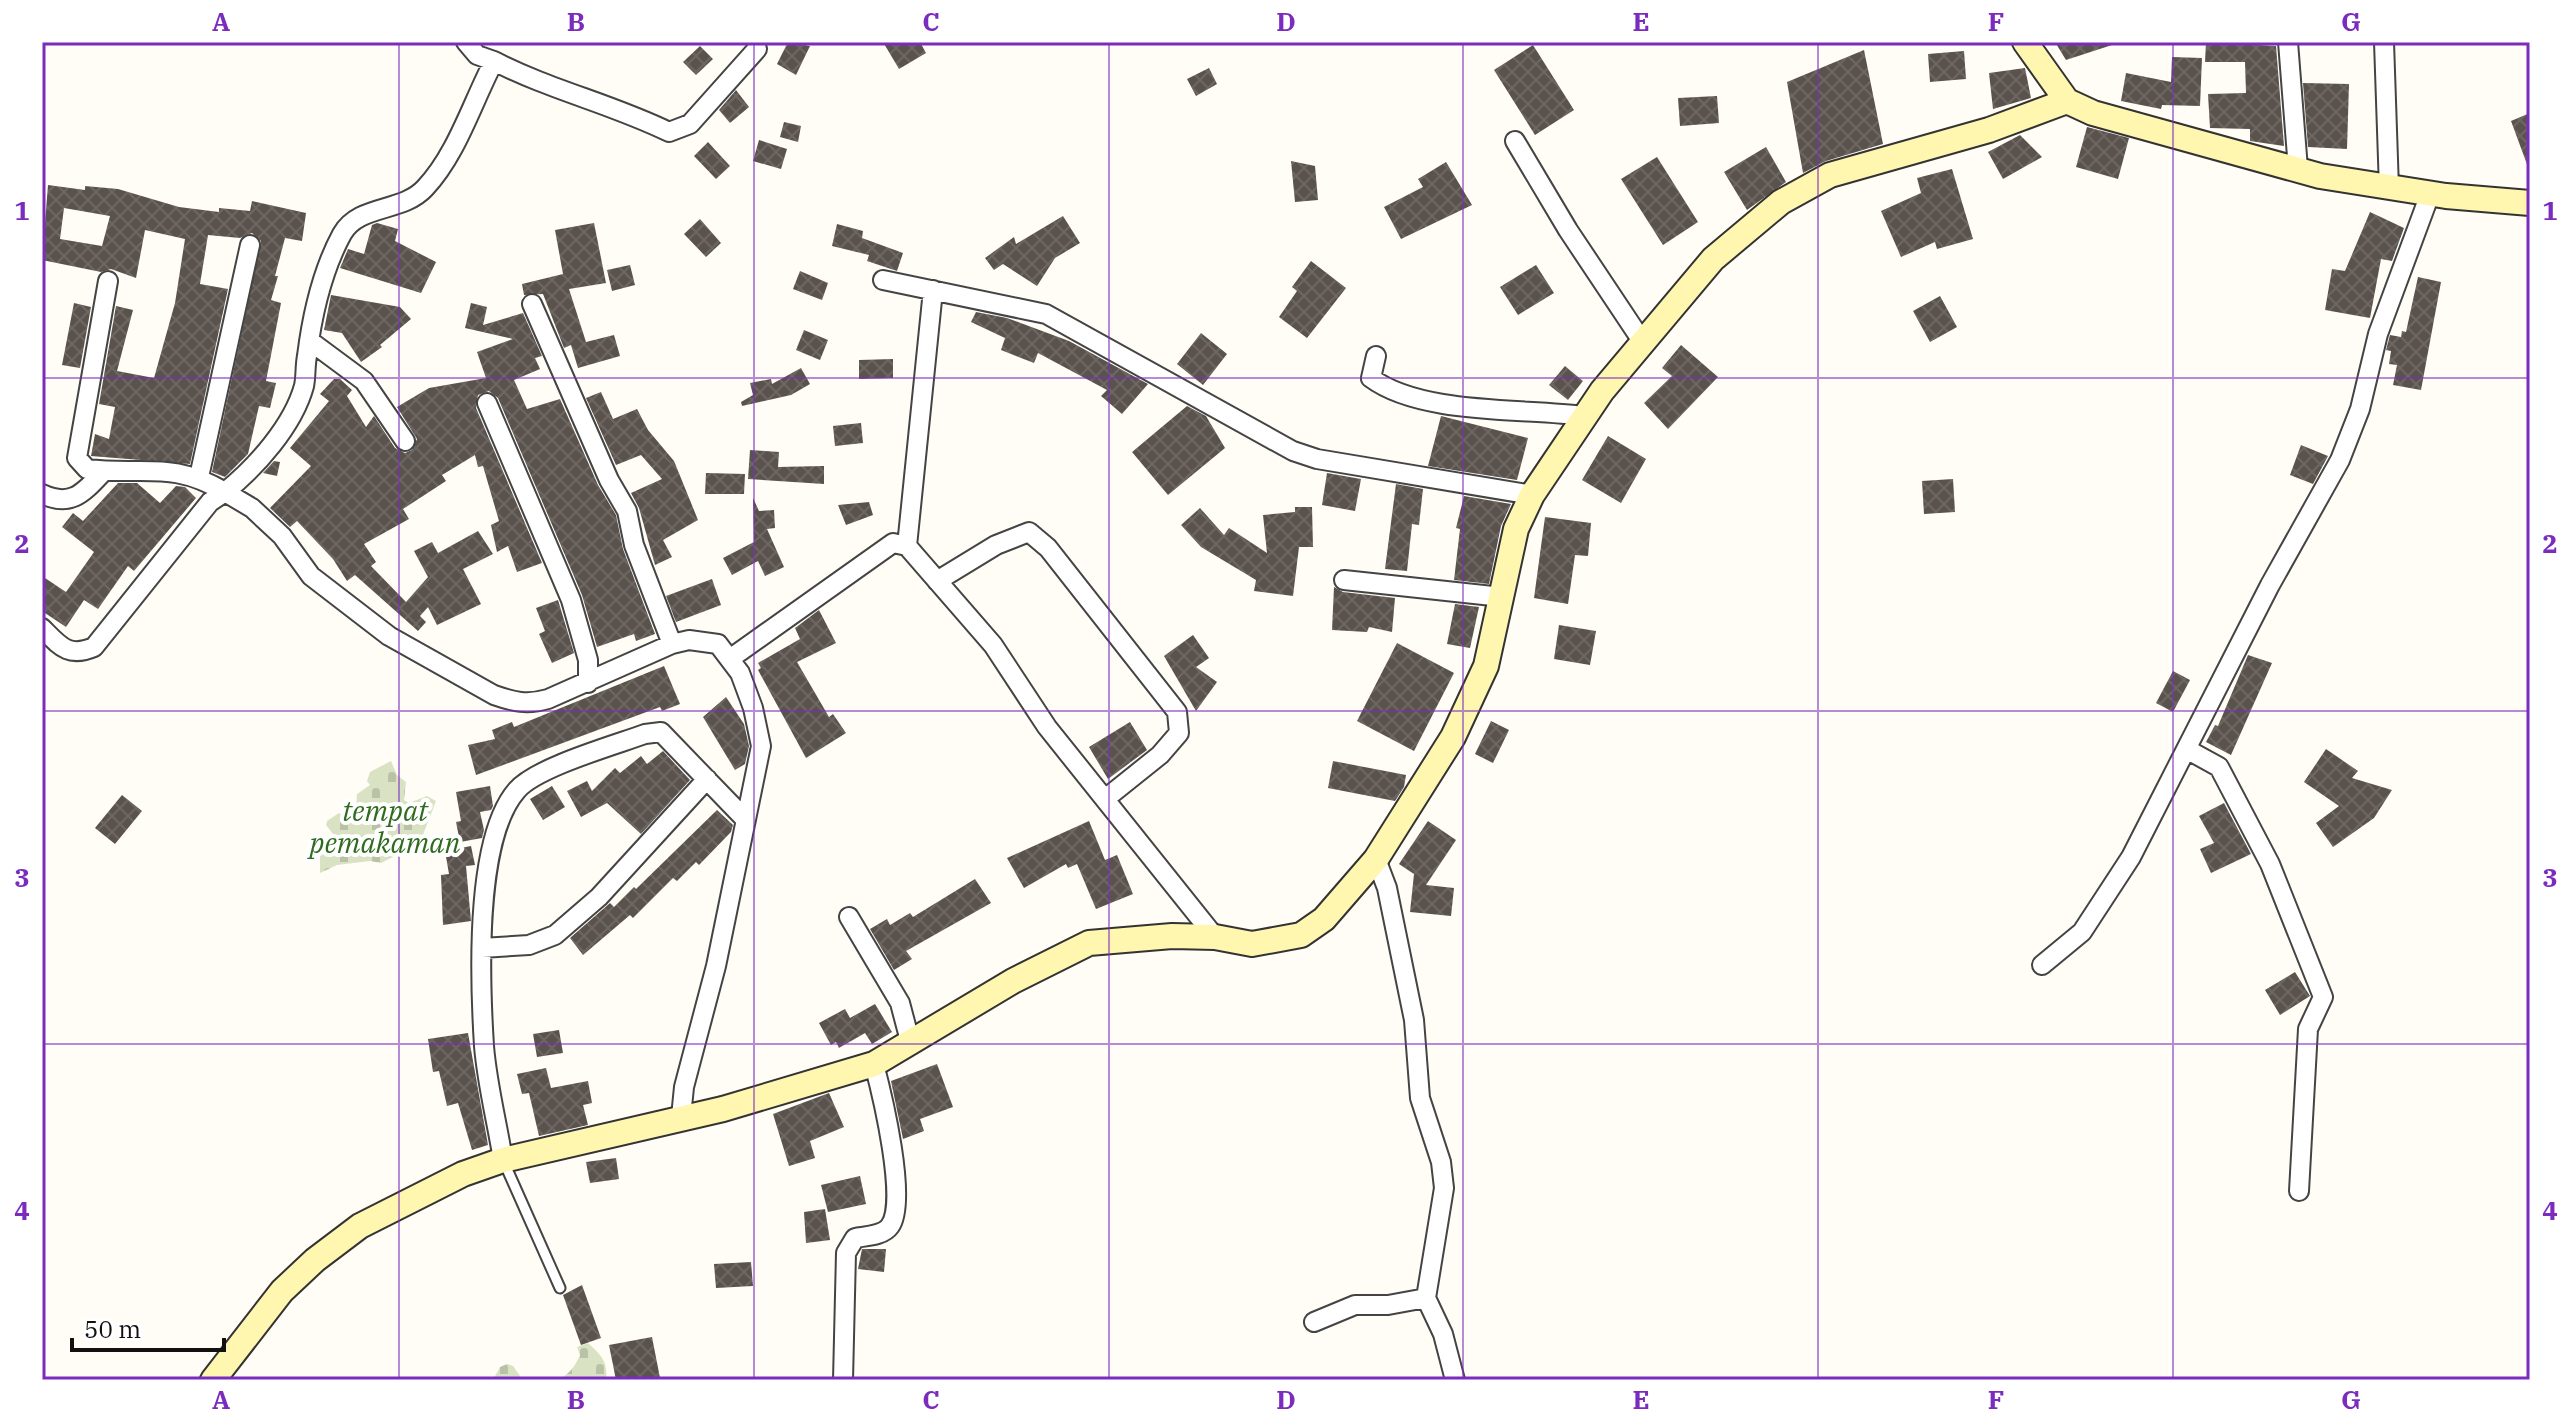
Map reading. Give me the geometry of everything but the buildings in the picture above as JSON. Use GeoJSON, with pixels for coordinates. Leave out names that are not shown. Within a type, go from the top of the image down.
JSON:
{"type":"FeatureCollection","features":[{"type":"Feature","properties":{"kind":"street"},"geometry":{"type":"LineString","coordinates":[[466,42],[477,55],[534,81],[628,112],[669,132],[690,124],[757,49]]}},
{"type":"Feature","properties":{"kind":"street"},"geometry":{"type":"LineString","coordinates":[[2025,42],[2046,76],[2067,101],[2093,113],[2298,169],[2389,189],[2530,203]]}},
{"type":"Feature","properties":{"kind":"street"},"geometry":{"type":"LineString","coordinates":[[2288,42],[2298,169]]}},
{"type":"Feature","properties":{"kind":"street"},"geometry":{"type":"LineString","coordinates":[[2384,42],[2389,189]]}},
{"type":"Feature","properties":{"kind":"street"},"geometry":{"type":"LineString","coordinates":[[42,628],[63,650],[73,653],[94,647],[210,502],[252,470],[297,405],[304,385],[321,290],[343,232],[354,218],[403,205],[423,190],[448,158],[494,61]]}},
{"type":"Feature","properties":{"kind":"street"},"geometry":{"type":"LineString","coordinates":[[213,1380],[282,1291],[315,1260],[360,1226],[463,1174],[503,1160],[782,1093],[874,1064],[1064,953],[1089,943],[1172,936],[1215,937],[1252,944],[1301,935],[1324,919],[1376,859],[1453,737],[1486,666],[1516,529],[1532,495],[1584,416],[1713,259],[1781,202],[1830,175],[1989,130],[2067,101]]}},
{"type":"Feature","properties":{"kind":"street"},"geometry":{"type":"LineString","coordinates":[[1515,141],[1568,230],[1644,344]]}},
{"type":"Feature","properties":{"kind":"street"},"geometry":{"type":"LineString","coordinates":[[2042,965],[2082,932],[2131,857],[2270,585],[2324,493],[2352,435],[2378,334],[2430,194]]}},
{"type":"Feature","properties":{"kind":"street"},"geometry":{"type":"LineString","coordinates":[[199,477],[250,245]]}},
{"type":"Feature","properties":{"kind":"street"},"geometry":{"type":"LineString","coordinates":[[883,280],[1046,314],[1293,451],[1317,459],[1532,495]]}},
{"type":"Feature","properties":{"kind":"street"},"geometry":{"type":"LineString","coordinates":[[108,281],[77,458],[87,469],[175,470],[199,477],[252,508],[282,536],[311,576],[389,636],[494,695],[528,704],[588,683],[672,644],[705,641],[718,644],[731,658],[753,708],[760,737],[760,757],[744,818],[716,966],[688,1070],[681,1117]]}},
{"type":"Feature","properties":{"kind":"street"},"geometry":{"type":"LineString","coordinates":[[907,546],[933,290]]}},
{"type":"Feature","properties":{"kind":"street"},"geometry":{"type":"LineString","coordinates":[[532,304],[609,480],[627,511],[634,545],[672,644]]}},
{"type":"Feature","properties":{"kind":"street"},"geometry":{"type":"LineString","coordinates":[[310,341],[364,381],[405,441]]}},
{"type":"Feature","properties":{"kind":"street"},"geometry":{"type":"LineString","coordinates":[[1376,356],[1371,378],[1412,396],[1498,411],[1548,411],[1584,416]]}},
{"type":"Feature","properties":{"kind":"street"},"geometry":{"type":"LineString","coordinates":[[487,403],[544,529],[571,600],[588,660],[588,683]]}},
{"type":"Feature","properties":{"kind":"street"},"geometry":{"type":"LineString","coordinates":[[42,494],[66,501],[77,499],[104,471]]}},
{"type":"Feature","properties":{"kind":"street"},"geometry":{"type":"LineString","coordinates":[[937,581],[996,545],[1029,532],[1048,548],[1177,712],[1179,733],[1160,755],[1105,799]]}},
{"type":"Feature","properties":{"kind":"street"},"geometry":{"type":"LineString","coordinates":[[731,658],[893,543],[907,546],[993,645],[1047,727],[1215,937]]}},
{"type":"Feature","properties":{"kind":"street"},"geometry":{"type":"LineString","coordinates":[[1344,580],[1502,597]]}},
{"type":"Feature","properties":{"kind":"street"},"geometry":{"type":"LineString","coordinates":[[503,1160],[484,1048],[484,894],[492,849],[505,811],[518,789],[541,774],[655,731],[668,736],[744,818]]}},
{"type":"Feature","properties":{"kind":"street"},"geometry":{"type":"LineString","coordinates":[[2188,750],[2219,767],[2270,864],[2323,997],[2308,1029],[2299,1191]]}},
{"type":"Feature","properties":{"kind":"street"},"geometry":{"type":"LineString","coordinates":[[482,948],[529,945],[555,935],[599,897],[707,779]]}},
{"type":"Feature","properties":{"kind":"street"},"geometry":{"type":"LineString","coordinates":[[1376,859],[1387,888],[1414,1020],[1420,1098],[1441,1162],[1444,1188],[1426,1298],[1443,1334],[1455,1380]]}},
{"type":"Feature","properties":{"kind":"street"},"geometry":{"type":"LineString","coordinates":[[849,917],[900,1003],[910,1041]]}},
{"type":"Feature","properties":{"kind":"street"},"geometry":{"type":"LineString","coordinates":[[843,1380],[846,1253],[855,1238],[883,1232],[889,1227],[895,1207],[891,1129],[874,1064]]}},
{"type":"Feature","properties":{"kind":"street"},"geometry":{"type":"LineString","coordinates":[[1314,1322],[1355,1305],[1388,1305],[1426,1298]]}},
{"type":"Feature","properties":{"kind":"lane"},"geometry":{"type":"LineString","coordinates":[[503,1160],[560,1288]]}},
{"type":"Feature","properties":{"kind":"green space","name":"tempat pemakaman"},"geometry":{"type":"Polygon","coordinates":[[[391,761],[397,775],[406,782],[404,800],[409,803],[427,796],[436,801],[421,840],[412,852],[401,853],[381,863],[370,861],[337,865],[320,873],[320,841],[333,834],[326,825],[327,821],[339,813],[346,818],[356,813],[357,794],[370,785],[367,781],[370,772],[391,761]]]}},
{"type":"Feature","properties":{"kind":"green space"},"geometry":{"type":"Polygon","coordinates":[[[588,1343],[603,1359],[606,1380],[558,1380],[576,1363],[580,1355],[577,1347],[588,1343]]]}},
{"type":"Feature","properties":{"kind":"green space"},"geometry":{"type":"Polygon","coordinates":[[[507,1364],[513,1366],[523,1380],[493,1380],[500,1367],[507,1364]]]}}]}
